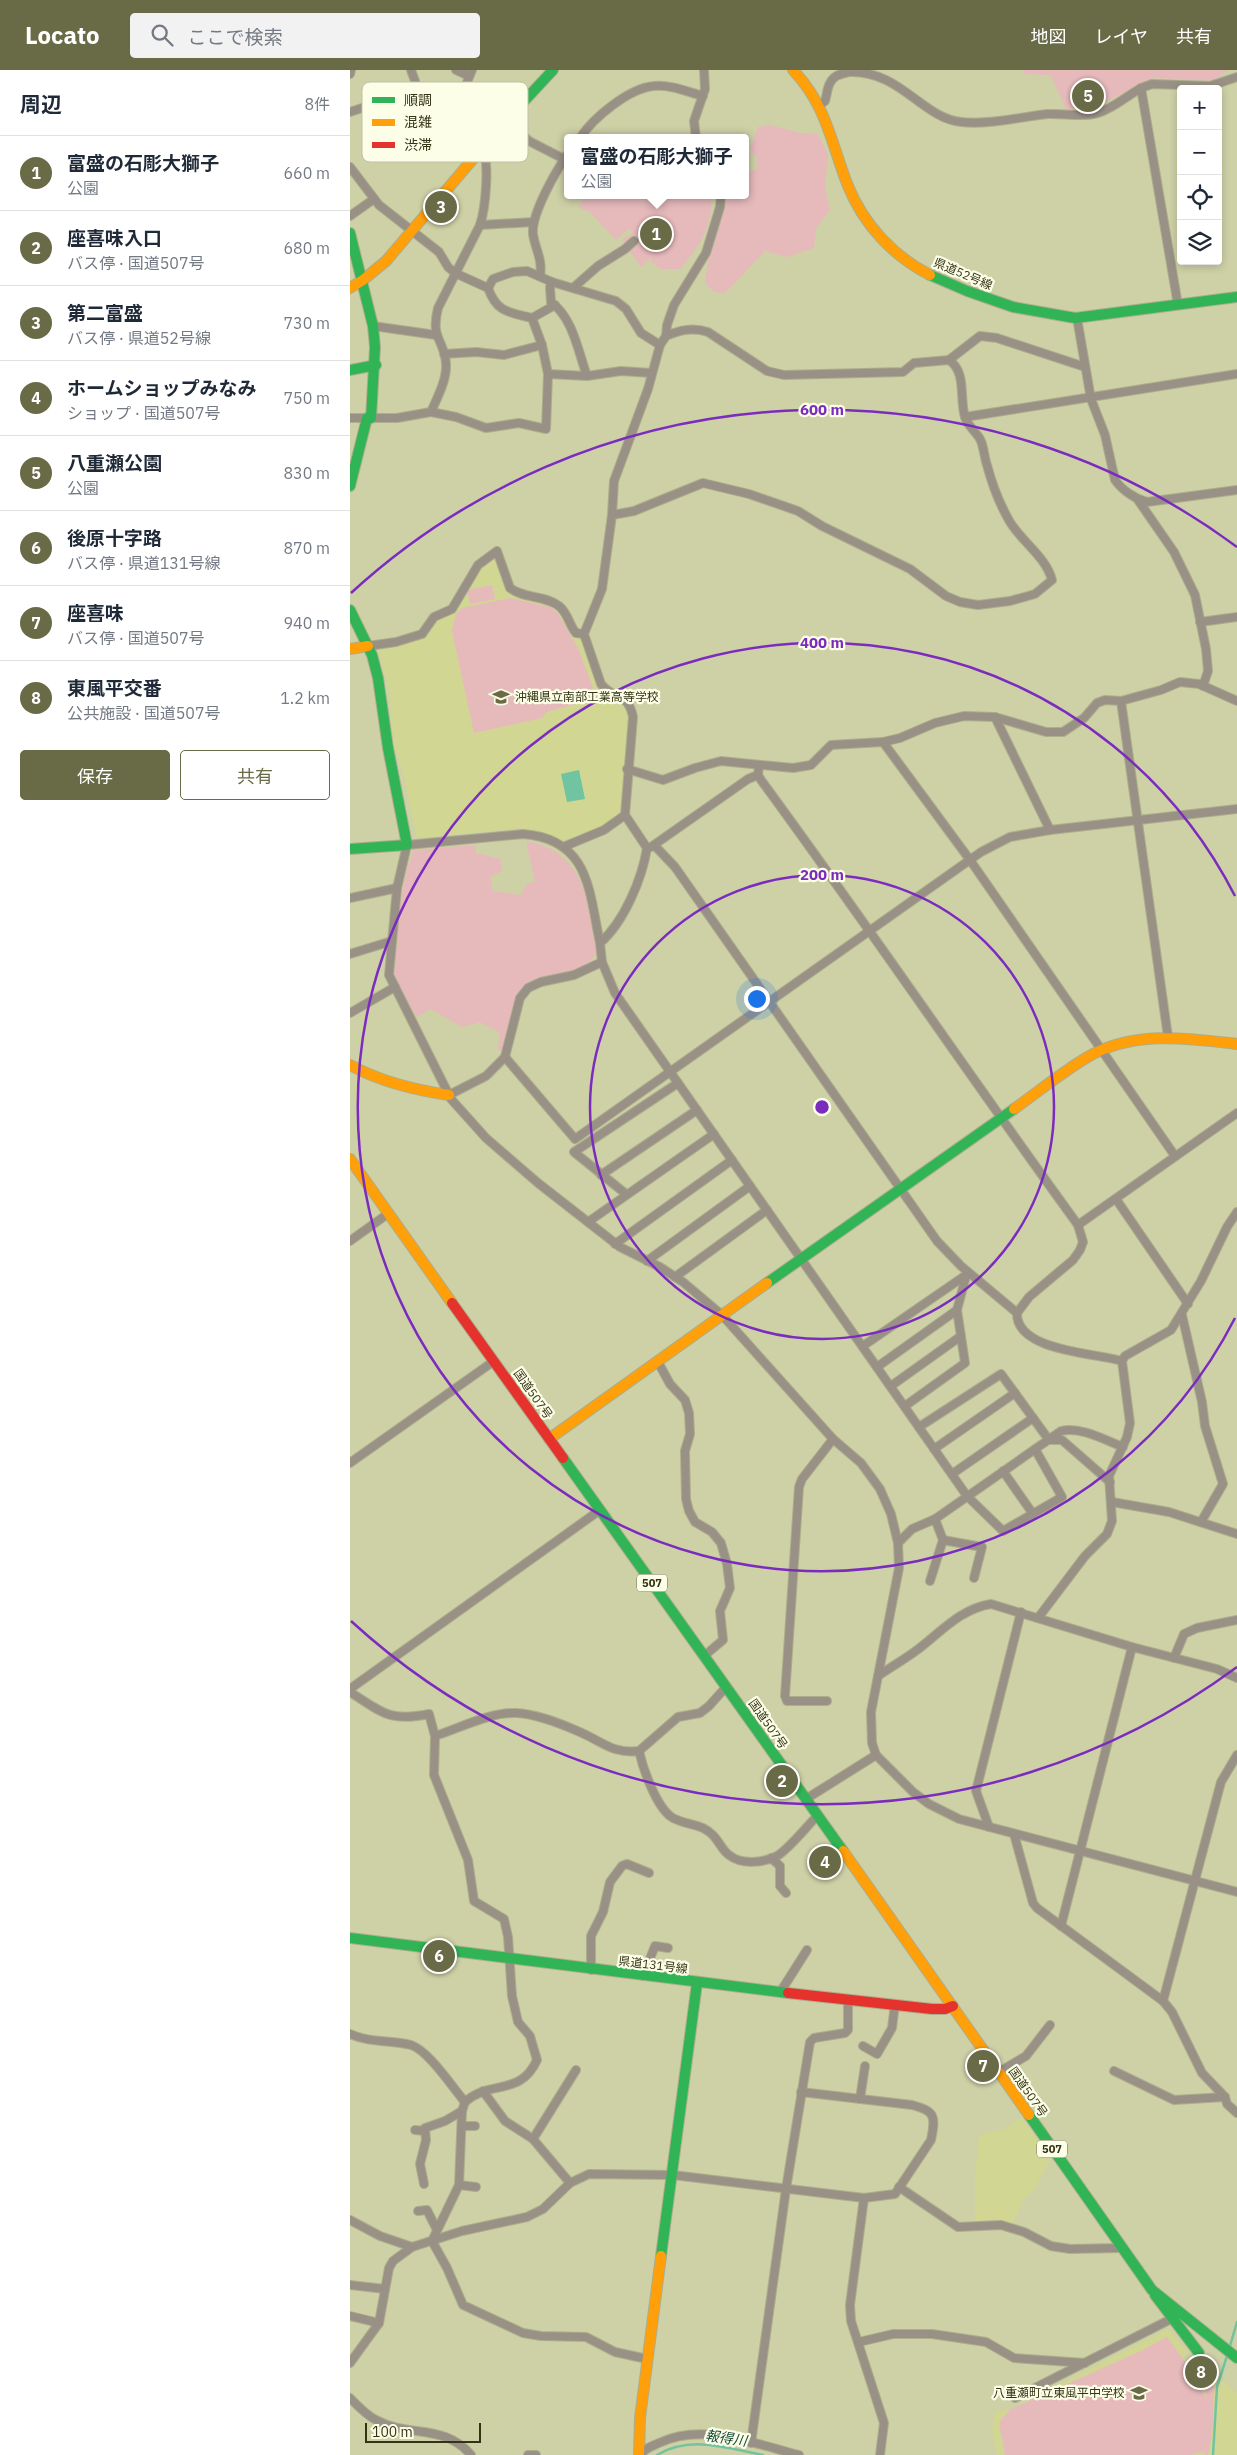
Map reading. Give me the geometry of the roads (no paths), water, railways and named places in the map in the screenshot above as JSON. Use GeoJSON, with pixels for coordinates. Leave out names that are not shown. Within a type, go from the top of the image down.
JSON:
{"type":"FeatureCollection","features":[{"type":"Feature","properties":{"kind":"main road","name":"県道52号線"},"geometry":{"type":"LineString","coordinates":[[794,70],[812,89],[821,104],[837,148],[843,172],[856,202],[872,228],[892,249],[909,263],[932,275],[994,300],[1037,312],[1077,318],[1237,297]]}},
{"type":"Feature","properties":{"kind":"main road"},"geometry":{"type":"LineString","coordinates":[[528,96],[550,72]]}},
{"type":"Feature","properties":{"kind":"main road"},"geometry":{"type":"LineString","coordinates":[[350,288],[383,264],[412,232],[469,162]]}},
{"type":"Feature","properties":{"kind":"main road"},"geometry":{"type":"LineString","coordinates":[[350,233],[373,326],[376,365],[369,418],[350,486]]}},
{"type":"Feature","properties":{"kind":"main road"},"geometry":{"type":"LineString","coordinates":[[350,370],[376,365]]}},
{"type":"Feature","properties":{"kind":"main road"},"geometry":{"type":"LineString","coordinates":[[350,610],[368,646],[378,678],[388,748],[407,844],[350,849]]}},
{"type":"Feature","properties":{"kind":"main road"},"geometry":{"type":"LineString","coordinates":[[350,649],[368,646]]}},
{"type":"Feature","properties":{"kind":"main road"},"geometry":{"type":"LineString","coordinates":[[549,1439],[801,1258],[1087,1057],[1101,1050],[1134,1039],[1168,1037],[1237,1044]]}},
{"type":"Feature","properties":{"kind":"main road"},"geometry":{"type":"LineString","coordinates":[[350,1065],[360,1071],[409,1089],[449,1095]]}},
{"type":"Feature","properties":{"kind":"main road","name":"国道507号"},"geometry":{"type":"LineString","coordinates":[[350,1159],[818,1815],[1120,2248],[1152,2290],[1182,2312],[1236,2357]]}},
{"type":"Feature","properties":{"kind":"main road","name":"県道131号線"},"geometry":{"type":"LineString","coordinates":[[350,1938],[697,1983],[940,2010],[953,2006]]}},
{"type":"Feature","properties":{"kind":"main road"},"geometry":{"type":"LineString","coordinates":[[639,2455],[640,2418],[647,2359],[673,2175],[697,1983]]}},
{"type":"Feature","properties":{"kind":"main road"},"geometry":{"type":"LineString","coordinates":[[1152,2290],[1198,2353]]}},
{"type":"Feature","properties":{"kind":"street"},"geometry":{"type":"LineString","coordinates":[[411,70],[415,82]]}},
{"type":"Feature","properties":{"kind":"street"},"geometry":{"type":"LineString","coordinates":[[456,70],[470,73]]}},
{"type":"Feature","properties":{"kind":"street"},"geometry":{"type":"LineString","coordinates":[[696,134],[694,121],[703,96],[704,70]]}},
{"type":"Feature","properties":{"kind":"street"},"geometry":{"type":"LineString","coordinates":[[821,104],[825,101],[829,85],[836,76],[854,72],[876,73],[892,79],[948,119],[975,123],[1050,114],[1084,115],[1099,113],[1140,88],[1152,84],[1210,86],[1237,77]]}},
{"type":"Feature","properties":{"kind":"street"},"geometry":{"type":"LineString","coordinates":[[583,134],[592,121],[638,90],[661,86],[703,96]]}},
{"type":"Feature","properties":{"kind":"street"},"geometry":{"type":"LineString","coordinates":[[1140,88],[1178,305]]}},
{"type":"Feature","properties":{"kind":"street"},"geometry":{"type":"LineString","coordinates":[[350,112],[362,108]]}},
{"type":"Feature","properties":{"kind":"street"},"geometry":{"type":"LineString","coordinates":[[528,138],[534,144],[564,156]]}},
{"type":"Feature","properties":{"kind":"street"},"geometry":{"type":"LineString","coordinates":[[540,276],[541,260],[533,233],[534,222],[564,161]]}},
{"type":"Feature","properties":{"kind":"street"},"geometry":{"type":"LineString","coordinates":[[431,412],[445,375],[444,354],[436,335],[435,322],[438,308],[480,225],[484,211],[485,162]]}},
{"type":"Feature","properties":{"kind":"street"},"geometry":{"type":"LineString","coordinates":[[350,167],[374,200],[439,252],[448,267],[455,273],[488,288],[495,304],[501,309],[532,318],[555,305]]}},
{"type":"Feature","properties":{"kind":"street"},"geometry":{"type":"LineString","coordinates":[[600,943],[610,935],[636,888],[644,867],[647,848],[625,815],[627,769],[633,717],[631,706],[627,700],[606,691],[601,684],[584,634],[602,589],[612,516],[614,481],[648,389],[651,373],[660,345],[666,336],[667,324],[674,305],[706,252],[721,199]]}},
{"type":"Feature","properties":{"kind":"street"},"geometry":{"type":"LineString","coordinates":[[350,216],[374,200]]}},
{"type":"Feature","properties":{"kind":"street"},"geometry":{"type":"LineString","coordinates":[[480,225],[534,222]]}},
{"type":"Feature","properties":{"kind":"street"},"geometry":{"type":"LineString","coordinates":[[572,288],[598,266],[634,241]]}},
{"type":"Feature","properties":{"kind":"street"},"geometry":{"type":"LineString","coordinates":[[488,288],[493,279],[522,270],[552,282],[621,304],[641,333],[660,345]]}},
{"type":"Feature","properties":{"kind":"street"},"geometry":{"type":"LineString","coordinates":[[552,282],[549,294],[551,302],[560,309],[567,320],[587,376]]}},
{"type":"Feature","properties":{"kind":"street"},"geometry":{"type":"LineString","coordinates":[[350,418],[397,418],[431,412],[456,417],[486,428],[519,423],[546,429],[548,374],[542,345],[532,318]]}},
{"type":"Feature","properties":{"kind":"street"},"geometry":{"type":"LineString","coordinates":[[1077,318],[1091,399],[1105,435],[1115,480],[1138,500],[1184,569],[1195,595],[1208,671],[1203,686]]}},
{"type":"Feature","properties":{"kind":"street"},"geometry":{"type":"LineString","coordinates":[[373,326],[436,335]]}},
{"type":"Feature","properties":{"kind":"street"},"geometry":{"type":"LineString","coordinates":[[666,336],[681,330],[698,328],[708,332],[767,370],[784,376],[903,372],[914,363],[949,360],[980,336],[997,338],[1085,366]]}},
{"type":"Feature","properties":{"kind":"street"},"geometry":{"type":"LineString","coordinates":[[444,354],[468,352],[504,355],[542,345]]}},
{"type":"Feature","properties":{"kind":"street"},"geometry":{"type":"LineString","coordinates":[[612,516],[634,512],[703,483],[749,494],[798,511],[822,526],[910,569],[946,596],[960,602],[978,605],[1035,594],[1052,580],[1051,572],[1046,563],[1024,542],[1009,521],[993,485],[980,440],[965,417],[963,388],[955,364],[949,360]]}},
{"type":"Feature","properties":{"kind":"street"},"geometry":{"type":"LineString","coordinates":[[548,374],[587,376],[621,371],[651,373]]}},
{"type":"Feature","properties":{"kind":"street"},"geometry":{"type":"LineString","coordinates":[[965,417],[1091,399],[1237,374]]}},
{"type":"Feature","properties":{"kind":"street"},"geometry":{"type":"LineString","coordinates":[[1138,500],[1156,502],[1237,490]]}},
{"type":"Feature","properties":{"kind":"street"},"geometry":{"type":"LineString","coordinates":[[368,646],[396,642],[422,634],[434,617],[452,609],[478,565],[497,551],[510,588],[515,592],[555,603],[565,612],[576,633],[584,634]]}},
{"type":"Feature","properties":{"kind":"street"},"geometry":{"type":"LineString","coordinates":[[1200,622],[1237,617]]}},
{"type":"Feature","properties":{"kind":"street"},"geometry":{"type":"LineString","coordinates":[[627,769],[663,780],[721,761],[793,768],[811,764],[831,745],[883,742],[900,738],[935,723],[964,716],[994,717],[1046,732],[1063,732],[1084,718],[1097,703],[1122,701],[1162,690],[1180,682],[1189,681],[1237,701]]}},
{"type":"Feature","properties":{"kind":"street"},"geometry":{"type":"LineString","coordinates":[[1122,701],[1168,1037]]}},
{"type":"Feature","properties":{"kind":"street"},"geometry":{"type":"LineString","coordinates":[[994,717],[1050,830]]}},
{"type":"Feature","properties":{"kind":"street"},"geometry":{"type":"LineString","coordinates":[[883,742],[970,860],[1175,1156]]}},
{"type":"Feature","properties":{"kind":"street"},"geometry":{"type":"LineString","coordinates":[[759,766],[758,775],[871,930],[1000,1118],[1078,1225],[1083,1242],[1080,1250],[1073,1260],[1029,1297],[1017,1312],[1018,1325],[1048,1345],[1122,1361]]}},
{"type":"Feature","properties":{"kind":"street"},"geometry":{"type":"LineString","coordinates":[[647,848],[655,846],[748,779],[758,775]]}},
{"type":"Feature","properties":{"kind":"street"},"geometry":{"type":"LineString","coordinates":[[505,1056],[574,1140],[981,852],[1010,837],[1050,830],[1237,809]]}},
{"type":"Feature","properties":{"kind":"street"},"geometry":{"type":"LineString","coordinates":[[563,846],[604,830],[625,815]]}},
{"type":"Feature","properties":{"kind":"street"},"geometry":{"type":"LineString","coordinates":[[1034,1449],[1062,1497],[1004,1531],[967,1496],[615,994],[602,962],[587,878],[576,859],[563,846],[545,838],[523,834],[407,844],[397,888],[389,975],[394,987],[405,1003],[449,1095],[486,1138],[538,1183],[615,1244],[675,1277],[722,1315],[832,1439],[861,1463],[880,1488],[891,1514],[898,1543],[899,1568],[871,1712],[870,1731],[876,1755],[929,1804],[959,1819],[1237,1892]]}},
{"type":"Feature","properties":{"kind":"street"},"geometry":{"type":"LineString","coordinates":[[655,846],[675,867],[937,1241],[968,1274],[1017,1312]]}},
{"type":"Feature","properties":{"kind":"street"},"geometry":{"type":"LineString","coordinates":[[350,898],[397,888]]}},
{"type":"Feature","properties":{"kind":"street"},"geometry":{"type":"LineString","coordinates":[[350,954],[392,941]]}},
{"type":"Feature","properties":{"kind":"street"},"geometry":{"type":"LineString","coordinates":[[449,1095],[486,1076],[505,1056],[520,998],[528,988],[541,982],[574,975],[602,962]]}},
{"type":"Feature","properties":{"kind":"street"},"geometry":{"type":"LineString","coordinates":[[350,1013],[394,987]]}},
{"type":"Feature","properties":{"kind":"street"},"geometry":{"type":"LineString","coordinates":[[626,1194],[574,1152],[678,1083]]}},
{"type":"Feature","properties":{"kind":"street"},"geometry":{"type":"LineString","coordinates":[[601,1175],[697,1110]]}},
{"type":"Feature","properties":{"kind":"street"},"geometry":{"type":"LineString","coordinates":[[1078,1225],[1237,1112]]}},
{"type":"Feature","properties":{"kind":"street"},"geometry":{"type":"LineString","coordinates":[[588,1222],[714,1134]]}},
{"type":"Feature","properties":{"kind":"street"},"geometry":{"type":"LineString","coordinates":[[615,1244],[732,1160]]}},
{"type":"Feature","properties":{"kind":"street"},"geometry":{"type":"LineString","coordinates":[[647,1261],[750,1186]]}},
{"type":"Feature","properties":{"kind":"street"},"geometry":{"type":"LineString","coordinates":[[1116,1199],[1188,1304]]}},
{"type":"Feature","properties":{"kind":"street"},"geometry":{"type":"LineString","coordinates":[[675,1277],[767,1210]]}},
{"type":"Feature","properties":{"kind":"street"},"geometry":{"type":"LineString","coordinates":[[1038,1618],[1085,1556],[1106,1534],[1112,1521],[1110,1482],[1112,1468],[1123,1447],[1130,1423],[1122,1361],[1125,1356],[1167,1334],[1182,1315],[1227,1226],[1237,1212]]}},
{"type":"Feature","properties":{"kind":"street"},"geometry":{"type":"LineString","coordinates":[[350,1241],[389,1213]]}},
{"type":"Feature","properties":{"kind":"street"},"geometry":{"type":"LineString","coordinates":[[904,1406],[965,1363],[957,1310],[968,1274]]}},
{"type":"Feature","properties":{"kind":"street"},"geometry":{"type":"LineString","coordinates":[[863,1346],[968,1274]]}},
{"type":"Feature","properties":{"kind":"street"},"geometry":{"type":"LineString","coordinates":[[877,1367],[957,1310]]}},
{"type":"Feature","properties":{"kind":"street"},"geometry":{"type":"LineString","coordinates":[[1182,1315],[1202,1402],[1206,1434],[1220,1469],[1223,1484],[1201,1522]]}},
{"type":"Feature","properties":{"kind":"street"},"geometry":{"type":"LineString","coordinates":[[891,1386],[961,1336]]}},
{"type":"Feature","properties":{"kind":"street"},"geometry":{"type":"LineString","coordinates":[[350,1464],[494,1361]]}},
{"type":"Feature","properties":{"kind":"street"},"geometry":{"type":"LineString","coordinates":[[658,1362],[670,1384],[685,1400],[690,1413],[690,1434],[686,1451],[686,1499],[689,1511],[695,1522],[712,1532],[722,1543],[727,1564],[730,1588],[720,1611],[723,1640],[704,1656]]}},
{"type":"Feature","properties":{"kind":"street"},"geometry":{"type":"LineString","coordinates":[[919,1427],[1001,1374],[1049,1440]]}},
{"type":"Feature","properties":{"kind":"street"},"geometry":{"type":"LineString","coordinates":[[934,1449],[1015,1393]]}},
{"type":"Feature","properties":{"kind":"street"},"geometry":{"type":"LineString","coordinates":[[952,1474],[1033,1418]]}},
{"type":"Feature","properties":{"kind":"street"},"geometry":{"type":"LineString","coordinates":[[898,1543],[912,1529],[935,1519],[1034,1449],[1069,1429],[1123,1447]]}},
{"type":"Feature","properties":{"kind":"street"},"geometry":{"type":"LineString","coordinates":[[827,1701],[792,1699],[787,1701],[785,1696],[799,1488],[802,1479],[832,1439]]}},
{"type":"Feature","properties":{"kind":"street"},"geometry":{"type":"LineString","coordinates":[[1049,1440],[1062,1440],[1110,1482]]}},
{"type":"Feature","properties":{"kind":"street"},"geometry":{"type":"LineString","coordinates":[[1004,1471],[1033,1514]]}},
{"type":"Feature","properties":{"kind":"street"},"geometry":{"type":"LineString","coordinates":[[1112,1502],[1137,1505],[1237,1534]]}},
{"type":"Feature","properties":{"kind":"street"},"geometry":{"type":"LineString","coordinates":[[432,2241],[459,2186],[462,2111],[465,2102],[483,2091],[505,2087],[525,2079],[537,2060],[530,2036],[518,2022],[512,1996],[508,1937],[504,1919],[474,1901],[468,1860],[434,1775],[435,1736],[429,1714],[404,1719],[393,1717],[350,1690],[600,1510]]}},
{"type":"Feature","properties":{"kind":"street"},"geometry":{"type":"LineString","coordinates":[[930,1581],[943,1540],[935,1519]]}},
{"type":"Feature","properties":{"kind":"street"},"geometry":{"type":"LineString","coordinates":[[943,1540],[982,1547],[974,1578]]}},
{"type":"Feature","properties":{"kind":"street"},"geometry":{"type":"LineString","coordinates":[[878,1676],[916,1651],[957,1617],[974,1607],[991,1604],[1132,1647],[1217,1669],[1237,1678]]}},
{"type":"Feature","properties":{"kind":"street"},"geometry":{"type":"LineString","coordinates":[[989,1826],[976,1791],[1021,1612]]}},
{"type":"Feature","properties":{"kind":"street"},"geometry":{"type":"LineString","coordinates":[[1174,1658],[1184,1634],[1197,1628],[1237,1620]]}},
{"type":"Feature","properties":{"kind":"street"},"geometry":{"type":"LineString","coordinates":[[1061,1926],[1122,1693],[1132,1647]]}},
{"type":"Feature","properties":{"kind":"street"},"geometry":{"type":"LineString","coordinates":[[435,1736],[497,1715],[516,1713],[535,1716],[560,1725],[617,1751],[639,1751],[678,1717],[700,1713],[726,1687]]}},
{"type":"Feature","properties":{"kind":"street"},"geometry":{"type":"LineString","coordinates":[[639,1751],[645,1775],[667,1813],[674,1818],[703,1828],[718,1839],[726,1854],[734,1859],[751,1862],[778,1855],[818,1815]]}},
{"type":"Feature","properties":{"kind":"street"},"geometry":{"type":"LineString","coordinates":[[806,1799],[876,1755]]}},
{"type":"Feature","properties":{"kind":"street"},"geometry":{"type":"LineString","coordinates":[[1163,2001],[1221,1782],[1237,1755]]}},
{"type":"Feature","properties":{"kind":"street"},"geometry":{"type":"LineString","coordinates":[[1014,1834],[1033,1903],[1043,1913],[1163,2001],[1172,2012],[1202,2072],[1225,2097],[1227,2104],[1237,2113]]}},
{"type":"Feature","properties":{"kind":"street"},"geometry":{"type":"LineString","coordinates":[[771,1858],[780,1866],[780,1886],[786,1893]]}},
{"type":"Feature","properties":{"kind":"street"},"geometry":{"type":"LineString","coordinates":[[590,1970],[591,1936],[603,1912],[610,1882],[622,1866],[627,1864],[649,1873]]}},
{"type":"Feature","properties":{"kind":"street"},"geometry":{"type":"LineString","coordinates":[[643,1976],[655,1946],[668,1948]]}},
{"type":"Feature","properties":{"kind":"street"},"geometry":{"type":"LineString","coordinates":[[781,1991],[807,1950]]}},
{"type":"Feature","properties":{"kind":"street"},"geometry":{"type":"LineString","coordinates":[[751,2443],[786,2189],[810,2042],[814,2038],[845,2033],[848,2030],[848,1999]]}},
{"type":"Feature","properties":{"kind":"street"},"geometry":{"type":"LineString","coordinates":[[863,2046],[877,2054],[892,2028],[895,2004]]}},
{"type":"Feature","properties":{"kind":"street"},"geometry":{"type":"LineString","coordinates":[[999,2072],[1026,2056],[1050,2025]]}},
{"type":"Feature","properties":{"kind":"street"},"geometry":{"type":"LineString","coordinates":[[350,2034],[365,2040],[418,2047],[465,2102]]}},
{"type":"Feature","properties":{"kind":"street"},"geometry":{"type":"LineString","coordinates":[[860,2099],[865,2066]]}},
{"type":"Feature","properties":{"kind":"street"},"geometry":{"type":"LineString","coordinates":[[533,2139],[576,2070]]}},
{"type":"Feature","properties":{"kind":"street"},"geometry":{"type":"LineString","coordinates":[[1114,2071],[1174,2100],[1225,2097]]}},
{"type":"Feature","properties":{"kind":"street"},"geometry":{"type":"LineString","coordinates":[[483,2091],[505,2121],[533,2139],[570,2183]]}},
{"type":"Feature","properties":{"kind":"street"},"geometry":{"type":"LineString","coordinates":[[350,2363],[379,2323],[389,2268],[393,2261],[412,2247],[462,2231],[527,2216],[543,2209],[570,2183],[588,2174],[673,2175],[864,2198],[895,2194],[931,2140],[933,2130],[932,2114],[928,2109],[912,2105],[801,2092]]}},
{"type":"Feature","properties":{"kind":"street"},"geometry":{"type":"LineString","coordinates":[[424,2184],[420,2164],[426,2140],[425,2132],[429,2126],[446,2121],[462,2111]]}},
{"type":"Feature","properties":{"kind":"street"},"geometry":{"type":"LineString","coordinates":[[462,2126],[475,2126]]}},
{"type":"Feature","properties":{"kind":"street"},"geometry":{"type":"LineString","coordinates":[[415,2130],[425,2132]]}},
{"type":"Feature","properties":{"kind":"street"},"geometry":{"type":"LineString","coordinates":[[459,2186],[476,2187]]}},
{"type":"Feature","properties":{"kind":"street"},"geometry":{"type":"LineString","coordinates":[[899,2187],[958,2227],[1000,2225],[1024,2232],[1051,2246],[1070,2249],[1120,2248]]}},
{"type":"Feature","properties":{"kind":"street"},"geometry":{"type":"LineString","coordinates":[[864,2198],[850,2305],[851,2321],[884,2423],[880,2455]]}},
{"type":"Feature","properties":{"kind":"street"},"geometry":{"type":"LineString","coordinates":[[418,2211],[426,2210],[437,2230]]}},
{"type":"Feature","properties":{"kind":"street"},"geometry":{"type":"LineString","coordinates":[[350,2220],[380,2236],[412,2247]]}},
{"type":"Feature","properties":{"kind":"street"},"geometry":{"type":"LineString","coordinates":[[432,2241],[447,2268],[463,2305],[523,2333],[541,2336],[586,2337],[615,2352],[647,2359]]}},
{"type":"Feature","properties":{"kind":"street"},"geometry":{"type":"LineString","coordinates":[[350,2285],[385,2289]]}},
{"type":"Feature","properties":{"kind":"street"},"geometry":{"type":"LineString","coordinates":[[1015,2398],[1173,2320],[1182,2312]]}},
{"type":"Feature","properties":{"kind":"street"},"geometry":{"type":"LineString","coordinates":[[350,2316],[379,2323]]}},
{"type":"Feature","properties":{"kind":"street"},"geometry":{"type":"LineString","coordinates":[[858,2342],[909,2332],[932,2334],[986,2342],[1014,2358],[1085,2364]]}},
{"type":"Feature","properties":{"kind":"street"},"geometry":{"type":"LineString","coordinates":[[350,2398],[376,2420],[388,2425],[455,2439],[471,2455]]}},
{"type":"Feature","properties":{"kind":"street"},"geometry":{"type":"LineString","coordinates":[[639,2455],[644,2450],[664,2440],[692,2434],[709,2434],[799,2455]]}},
{"type":"Feature","properties":{"kind":"street"},"geometry":{"type":"LineString","coordinates":[[528,2455],[536,2455]]}},
{"type":"Feature","properties":{"kind":"waterway","name":"報得川"},"geometry":{"type":"LineString","coordinates":[[1230,2346],[1237,2322]]}},
{"type":"Feature","properties":{"kind":"waterway","name":"報得川"},"geometry":{"type":"LineString","coordinates":[[1213,2455],[1217,2387],[1227,2356]]}},
{"type":"Feature","properties":{"kind":"waterway","name":"報得川"},"geometry":{"type":"LineString","coordinates":[[657,2455],[670,2449],[696,2444],[763,2455]]}},
{"type":"Feature","properties":{"kind":"place","name":"八重瀬公園"},"geometry":{"type":"Point","coordinates":[1088,96]}},
{"type":"Feature","properties":{"kind":"place","name":"第二富盛"},"geometry":{"type":"Point","coordinates":[441,207]}},
{"type":"Feature","properties":{"kind":"place","name":"富盛の石彫大獅子"},"geometry":{"type":"Point","coordinates":[656,234]}},
{"type":"Feature","properties":{"kind":"place","name":"沖縄県立南部工業高等学校"},"geometry":{"type":"Point","coordinates":[501,697]}},
{"type":"Feature","properties":{"kind":"place","name":"座喜味入口"},"geometry":{"type":"Point","coordinates":[782,1781]}},
{"type":"Feature","properties":{"kind":"place","name":"ホームショップみなみ"},"geometry":{"type":"Point","coordinates":[825,1862]}},
{"type":"Feature","properties":{"kind":"place","name":"後原十字路"},"geometry":{"type":"Point","coordinates":[439,1956]}},
{"type":"Feature","properties":{"kind":"place","name":"座喜味"},"geometry":{"type":"Point","coordinates":[983,2066]}},
{"type":"Feature","properties":{"kind":"place","name":"東風平交番"},"geometry":{"type":"Point","coordinates":[1201,2372]}},
{"type":"Feature","properties":{"kind":"place","name":"八重瀬町立東風平中学校"},"geometry":{"type":"Point","coordinates":[1139,2393]}}]}
